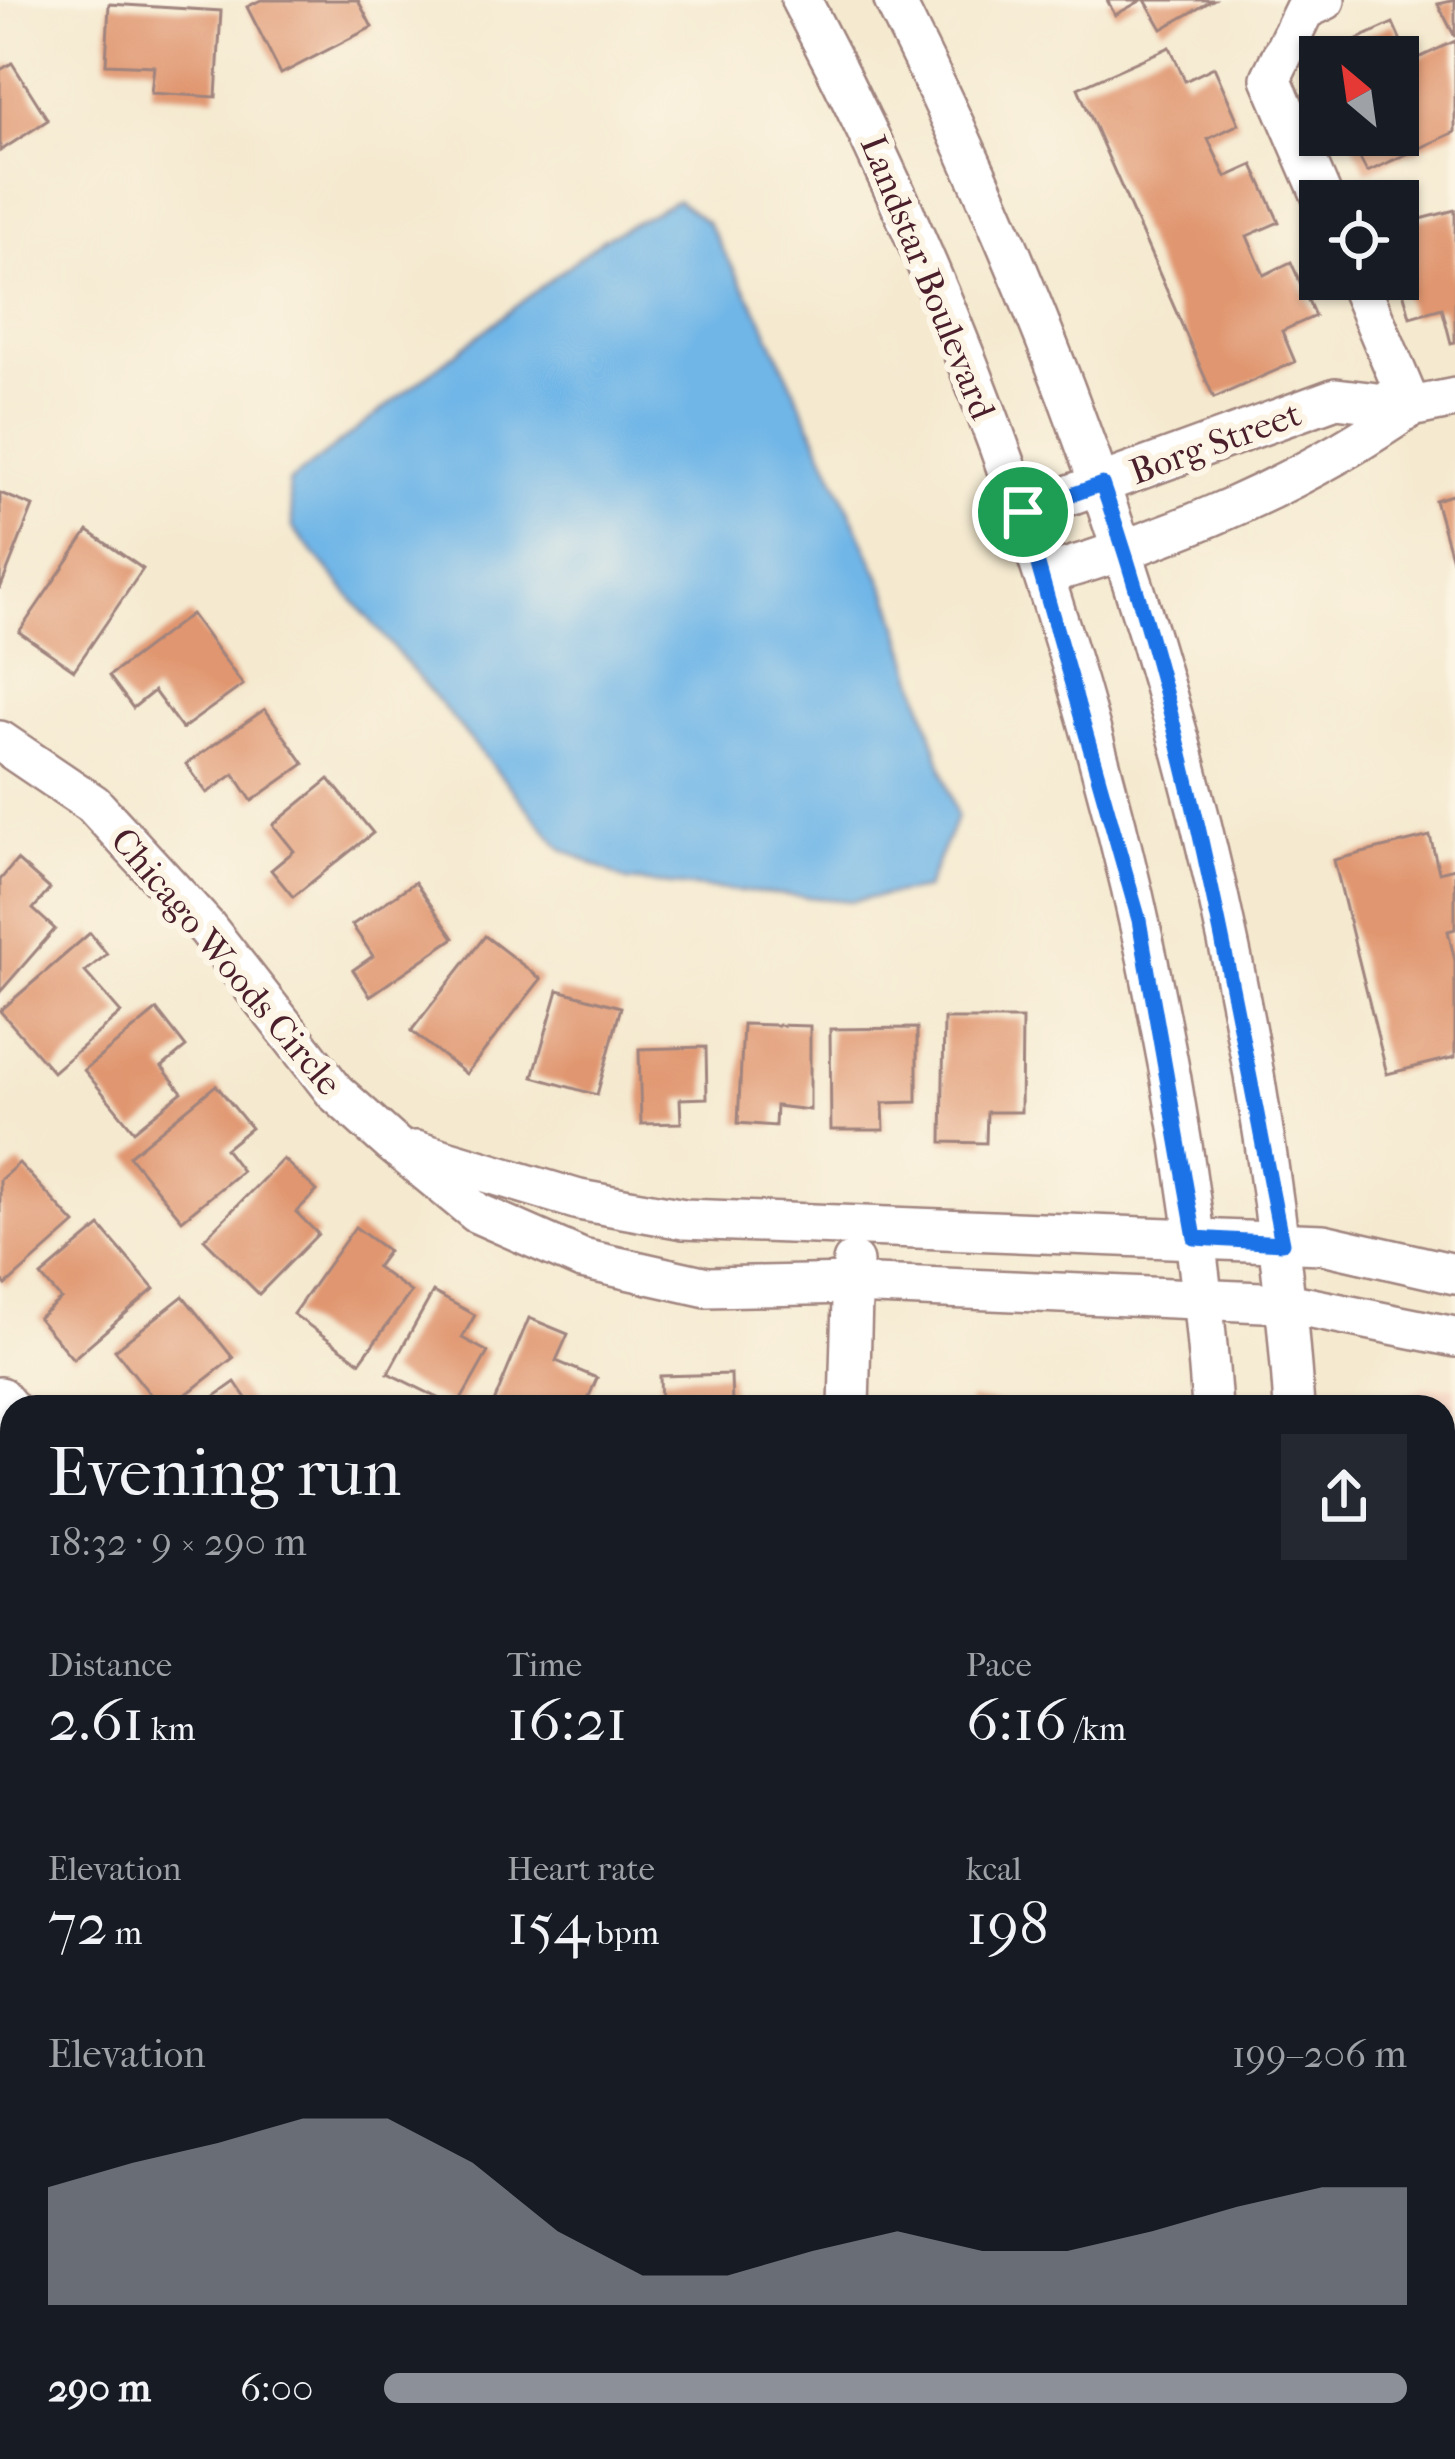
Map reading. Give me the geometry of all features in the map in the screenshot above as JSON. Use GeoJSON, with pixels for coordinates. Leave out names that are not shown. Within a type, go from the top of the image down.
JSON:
{"type":"FeatureCollection","features":[{"type":"Feature","properties":{"kind":"street","name":"Landstar Boulevard"},"geometry":{"type":"LineString","coordinates":[[801,0],[870,130],[1044,574],[1139,920],[1195,1238],[1211,1395]]}},
{"type":"Feature","properties":{"kind":"street"},"geometry":{"type":"LineString","coordinates":[[894,0],[1035,311],[1126,552],[1220,912],[1282,1243],[1293,1395]]}},
{"type":"Feature","properties":{"kind":"street"},"geometry":{"type":"LineString","coordinates":[[1315,180],[1271,78],[1304,10],[1325,0]]}},
{"type":"Feature","properties":{"kind":"street"},"geometry":{"type":"LineString","coordinates":[[1366,300],[1411,406]]}},
{"type":"Feature","properties":{"kind":"street","name":"Borg Street"},"geometry":{"type":"LineString","coordinates":[[1023,512],[1336,398],[1411,406],[1455,398]]}},
{"type":"Feature","properties":{"kind":"street","name":"Borg Street"},"geometry":{"type":"LineString","coordinates":[[1044,574],[1126,552],[1352,448],[1411,406]]}},
{"type":"Feature","properties":{"kind":"street","name":"Chicago Woods Circle"},"geometry":{"type":"LineString","coordinates":[[0,741],[93,804],[207,928],[335,1092],[393,1144],[477,1213],[582,1259],[706,1287],[852,1284],[1287,1303],[1455,1337]]}},
{"type":"Feature","properties":{"kind":"street","name":"Chicago Woods Circle"},"geometry":{"type":"LineString","coordinates":[[393,1144],[579,1200],[684,1219],[1323,1244],[1455,1274]]}},
{"type":"Feature","properties":{"kind":"street"},"geometry":{"type":"LineString","coordinates":[[849,1395],[855,1229]]}},
{"type":"Feature","properties":{"kind":"shaded area"},"geometry":{"type":"Polygon","coordinates":[[[1423,1386],[1455,1387],[1455,1395],[1407,1395],[1423,1386]]]}},
{"type":"Feature","properties":{"kind":"water"},"geometry":{"type":"Polygon","coordinates":[[[677,200],[707,222],[761,317],[892,603],[957,817],[926,889],[851,901],[627,881],[561,848],[293,528],[288,483],[603,239],[677,200]]]}},
{"type":"Feature","properties":{"kind":"building"},"geometry":{"type":"Polygon","coordinates":[[[261,0],[358,0],[372,27],[281,74],[247,7],[261,0]]]}},
{"type":"Feature","properties":{"kind":"building"},"geometry":{"type":"Polygon","coordinates":[[[1107,0],[1142,0],[1115,15],[1107,0]]]}},
{"type":"Feature","properties":{"kind":"building"},"geometry":{"type":"Polygon","coordinates":[[[1145,0],[1213,0],[1162,29],[1145,0]]]}},
{"type":"Feature","properties":{"kind":"building"},"geometry":{"type":"Polygon","coordinates":[[[1455,0],[1455,37],[1438,4],[1455,0]]]}},
{"type":"Feature","properties":{"kind":"building"},"geometry":{"type":"Polygon","coordinates":[[[109,4],[221,11],[216,97],[151,93],[154,66],[106,64],[109,4]]]}},
{"type":"Feature","properties":{"kind":"building"},"geometry":{"type":"Polygon","coordinates":[[[1393,23],[1399,36],[1364,36],[1393,23]]]}},
{"type":"Feature","properties":{"kind":"building"},"geometry":{"type":"Polygon","coordinates":[[[1455,41],[1455,132],[1419,148],[1419,58],[1455,41]]]}},
{"type":"Feature","properties":{"kind":"building"},"geometry":{"type":"Polygon","coordinates":[[[1170,47],[1185,81],[1214,67],[1239,124],[1208,139],[1226,177],[1253,165],[1279,222],[1247,236],[1264,275],[1291,262],[1299,280],[1299,300],[1308,300],[1315,316],[1282,331],[1295,362],[1214,398],[1078,88],[1170,47]]]}},
{"type":"Feature","properties":{"kind":"building"},"geometry":{"type":"Polygon","coordinates":[[[12,63],[48,120],[0,151],[0,70],[12,63]]]}},
{"type":"Feature","properties":{"kind":"building"},"geometry":{"type":"Polygon","coordinates":[[[1359,156],[1402,156],[1367,172],[1359,156]]]}},
{"type":"Feature","properties":{"kind":"building"},"geometry":{"type":"Polygon","coordinates":[[[1455,210],[1455,342],[1451,343],[1442,308],[1410,317],[1405,300],[1419,300],[1419,219],[1455,210]]]}},
{"type":"Feature","properties":{"kind":"building"},"geometry":{"type":"Polygon","coordinates":[[[0,493],[33,506],[0,589],[0,493]]]}},
{"type":"Feature","properties":{"kind":"building"},"geometry":{"type":"Polygon","coordinates":[[[1455,494],[1455,567],[1454,567],[1435,500],[1455,494]]]}},
{"type":"Feature","properties":{"kind":"building"},"geometry":{"type":"Polygon","coordinates":[[[88,531],[143,569],[74,670],[19,632],[88,531]]]}},
{"type":"Feature","properties":{"kind":"building"},"geometry":{"type":"Polygon","coordinates":[[[191,614],[243,685],[182,729],[154,691],[133,708],[109,676],[191,614]]]}},
{"type":"Feature","properties":{"kind":"building"},"geometry":{"type":"Polygon","coordinates":[[[265,709],[304,764],[252,801],[234,774],[207,793],[186,764],[265,709]]]}},
{"type":"Feature","properties":{"kind":"building"},"geometry":{"type":"Polygon","coordinates":[[[329,779],[373,833],[293,897],[271,870],[294,851],[273,825],[329,779]]]}},
{"type":"Feature","properties":{"kind":"building"},"geometry":{"type":"Polygon","coordinates":[[[1430,836],[1439,872],[1455,868],[1455,929],[1448,931],[1455,961],[1455,1057],[1387,1074],[1334,860],[1430,836]]]}},
{"type":"Feature","properties":{"kind":"building"},"geometry":{"type":"Polygon","coordinates":[[[17,860],[50,889],[33,909],[55,929],[0,992],[0,880],[17,860]]]}},
{"type":"Feature","properties":{"kind":"building"},"geometry":{"type":"Polygon","coordinates":[[[415,882],[454,938],[370,996],[353,970],[373,956],[352,925],[415,882]]]}},
{"type":"Feature","properties":{"kind":"building"},"geometry":{"type":"Polygon","coordinates":[[[90,933],[107,954],[85,972],[121,1013],[53,1072],[0,1011],[90,933]]]}},
{"type":"Feature","properties":{"kind":"building"},"geometry":{"type":"Polygon","coordinates":[[[485,936],[541,979],[466,1074],[411,1031],[485,936]]]}},
{"type":"Feature","properties":{"kind":"building"},"geometry":{"type":"Polygon","coordinates":[[[558,990],[621,1007],[597,1095],[533,1077],[558,990]]]}},
{"type":"Feature","properties":{"kind":"building"},"geometry":{"type":"Polygon","coordinates":[[[157,1010],[186,1047],[162,1067],[182,1092],[134,1131],[84,1070],[157,1010]]]}},
{"type":"Feature","properties":{"kind":"building"},"geometry":{"type":"Polygon","coordinates":[[[944,1019],[1022,1019],[1021,1112],[987,1112],[986,1143],[942,1142],[944,1019]]]}},
{"type":"Feature","properties":{"kind":"building"},"geometry":{"type":"Polygon","coordinates":[[[743,1024],[810,1026],[810,1110],[776,1106],[775,1126],[738,1123],[743,1024]]]}},
{"type":"Feature","properties":{"kind":"building"},"geometry":{"type":"Polygon","coordinates":[[[917,1028],[917,1102],[883,1103],[884,1130],[831,1130],[830,1029],[917,1028]]]}},
{"type":"Feature","properties":{"kind":"building"},"geometry":{"type":"Polygon","coordinates":[[[706,1047],[707,1098],[680,1099],[681,1123],[641,1124],[639,1049],[706,1047]]]}},
{"type":"Feature","properties":{"kind":"building"},"geometry":{"type":"Polygon","coordinates":[[[216,1085],[251,1128],[225,1149],[242,1171],[182,1220],[129,1156],[216,1085]]]}},
{"type":"Feature","properties":{"kind":"building"},"geometry":{"type":"Polygon","coordinates":[[[283,1159],[317,1191],[296,1212],[318,1234],[259,1294],[204,1239],[283,1159]]]}},
{"type":"Feature","properties":{"kind":"building"},"geometry":{"type":"Polygon","coordinates":[[[19,1163],[75,1224],[6,1285],[0,1278],[0,1180],[19,1163]]]}},
{"type":"Feature","properties":{"kind":"building"},"geometry":{"type":"Polygon","coordinates":[[[100,1226],[154,1289],[73,1359],[38,1318],[61,1299],[41,1276],[100,1226]]]}},
{"type":"Feature","properties":{"kind":"building"},"geometry":{"type":"Polygon","coordinates":[[[355,1227],[388,1251],[376,1267],[411,1292],[360,1362],[293,1314],[355,1227]]]}},
{"type":"Feature","properties":{"kind":"building"},"geometry":{"type":"Polygon","coordinates":[[[433,1292],[475,1315],[462,1338],[488,1352],[464,1395],[433,1395],[388,1373],[433,1292]]]}},
{"type":"Feature","properties":{"kind":"building"},"geometry":{"type":"Polygon","coordinates":[[[183,1296],[233,1358],[185,1395],[149,1395],[115,1350],[183,1296]]]}},
{"type":"Feature","properties":{"kind":"building"},"geometry":{"type":"Polygon","coordinates":[[[529,1318],[568,1334],[556,1361],[597,1378],[590,1395],[497,1395],[529,1318]]]}},
{"type":"Feature","properties":{"kind":"building"},"geometry":{"type":"Polygon","coordinates":[[[731,1374],[732,1395],[661,1395],[660,1376],[731,1374]]]}},
{"type":"Feature","properties":{"kind":"building"},"geometry":{"type":"Polygon","coordinates":[[[235,1382],[244,1395],[217,1395],[235,1382]]]}},
{"type":"Feature","properties":{"kind":"route"},"geometry":{"type":"LineString","coordinates":[[1102,484],[1126,552],[1220,912],[1282,1243],[1195,1238],[1139,920],[1023,512],[1102,484]]}}]}
